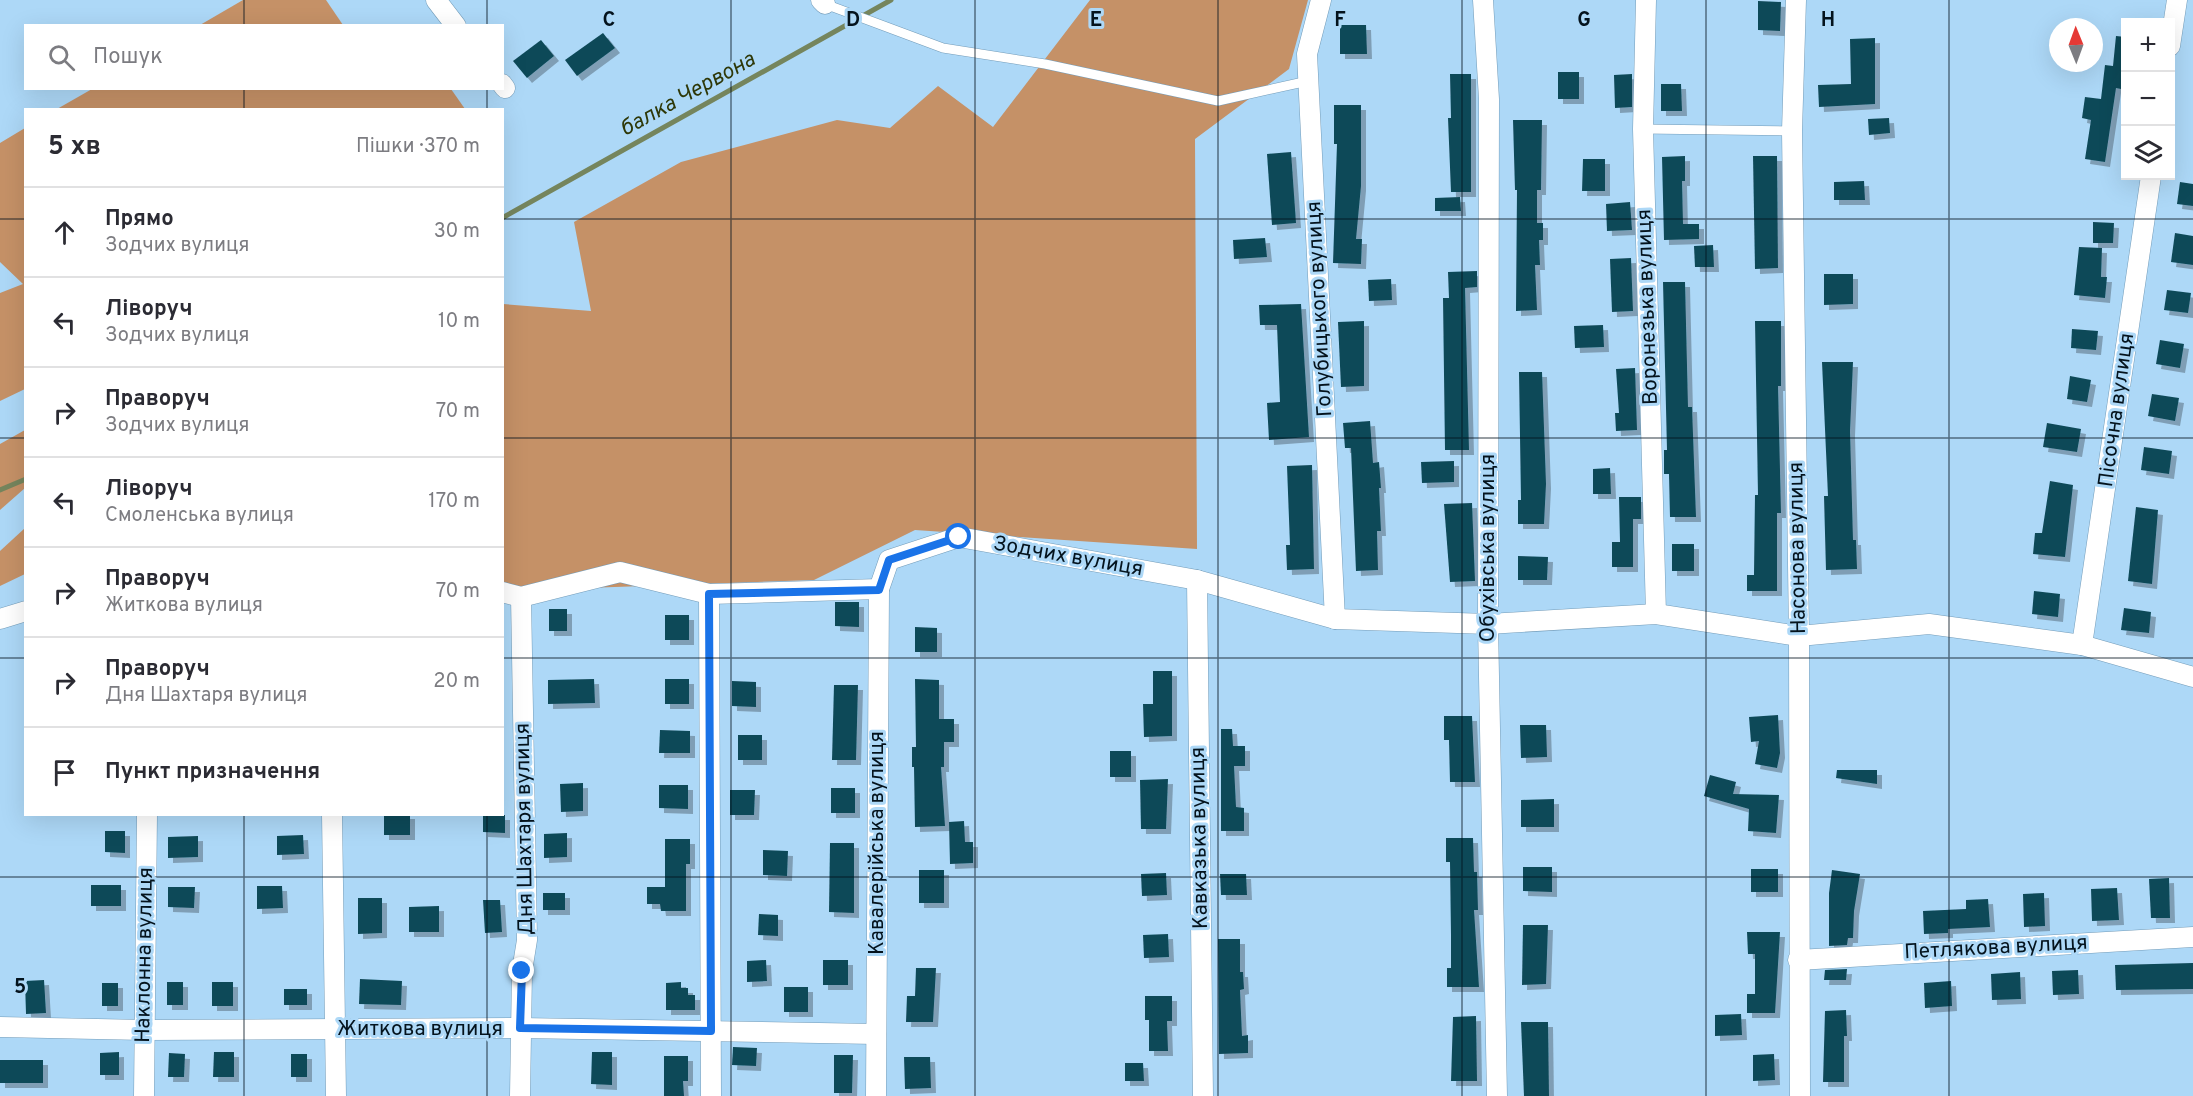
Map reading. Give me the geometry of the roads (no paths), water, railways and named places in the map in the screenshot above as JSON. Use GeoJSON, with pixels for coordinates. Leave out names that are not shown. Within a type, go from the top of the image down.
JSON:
{"type":"FeatureCollection","features":[{"type":"Feature","properties":{"kind":"street"},"geometry":{"type":"LineString","coordinates":[[436,0],[454,24]]}},
{"type":"Feature","properties":{"kind":"street","name":"Голубицького вулиця"},"geometry":{"type":"LineString","coordinates":[[1321,0],[1307,54],[1335,620]]}},
{"type":"Feature","properties":{"kind":"street","name":"Обухівська вулиця"},"geometry":{"type":"LineString","coordinates":[[1483,0],[1490,99],[1488,624],[1497,1096]]}},
{"type":"Feature","properties":{"kind":"street","name":"Воронезька вулиця"},"geometry":{"type":"LineString","coordinates":[[1646,0],[1643,129],[1656,614]]}},
{"type":"Feature","properties":{"kind":"street","name":"Насонова вулиця"},"geometry":{"type":"LineString","coordinates":[[1796,0],[1792,131],[1799,636],[1800,1096]]}},
{"type":"Feature","properties":{"kind":"street"},"geometry":{"type":"LineString","coordinates":[[2174,18],[2177,0]]}},
{"type":"Feature","properties":{"kind":"street","name":"Пісочна вулиця"},"geometry":{"type":"LineString","coordinates":[[2082,645],[2150,180]]}},
{"type":"Feature","properties":{"kind":"street","name":"Зодчих вулиця"},"geometry":{"type":"LineString","coordinates":[[879,590],[889,560],[959,537],[1197,580]]}},
{"type":"Feature","properties":{"kind":"street"},"geometry":{"type":"LineString","coordinates":[[512,594],[620,572],[709,594],[879,590]]}},
{"type":"Feature","properties":{"kind":"street"},"geometry":{"type":"LineString","coordinates":[[1197,580],[1335,620],[1488,624],[1656,614],[1799,636],[1929,624],[2082,645],[2193,677]]}},
{"type":"Feature","properties":{"kind":"street","name":"Кавказька вулиця"},"geometry":{"type":"LineString","coordinates":[[1197,580],[1203,1096]]}},
{"type":"Feature","properties":{"kind":"street","name":"Кавалерійська вулиця"},"geometry":{"type":"LineString","coordinates":[[876,1096],[879,590]]}},
{"type":"Feature","properties":{"kind":"street","name":"Дня Шахтаря вулиця"},"geometry":{"type":"LineString","coordinates":[[512,594],[527,940],[522,971],[520,1096]]}},
{"type":"Feature","properties":{"kind":"street"},"geometry":{"type":"LineString","coordinates":[[709,594],[711,1096]]}},
{"type":"Feature","properties":{"kind":"street"},"geometry":{"type":"LineString","coordinates":[[0,619],[24,612]]}},
{"type":"Feature","properties":{"kind":"street","name":"Наклонна вулиця"},"geometry":{"type":"LineString","coordinates":[[144,1096],[147,816]]}},
{"type":"Feature","properties":{"kind":"street"},"geometry":{"type":"LineString","coordinates":[[332,816],[337,1030],[336,1096]]}},
{"type":"Feature","properties":{"kind":"street","name":"Петлякова вулиця"},"geometry":{"type":"LineString","coordinates":[[1798,960],[2193,937]]}},
{"type":"Feature","properties":{"kind":"street","name":"Житкова вулиця"},"geometry":{"type":"LineString","coordinates":[[0,1027],[145,1030],[520,1028],[876,1034]]}},
{"type":"Feature","properties":{"kind":"lane"},"geometry":{"type":"LineString","coordinates":[[823,2],[943,48],[1045,64],[1218,101],[1308,81]]}},
{"type":"Feature","properties":{"kind":"lane"},"geometry":{"type":"LineString","coordinates":[[1643,129],[1792,131]]}},
{"type":"Feature","properties":{"kind":"waterway","name":"балка Червона"},"geometry":{"type":"LineString","coordinates":[[504,217],[891,0]]}},
{"type":"Feature","properties":{"kind":"waterway","name":"балка Червона"},"geometry":{"type":"LineString","coordinates":[[0,490],[24,480]]}}]}
